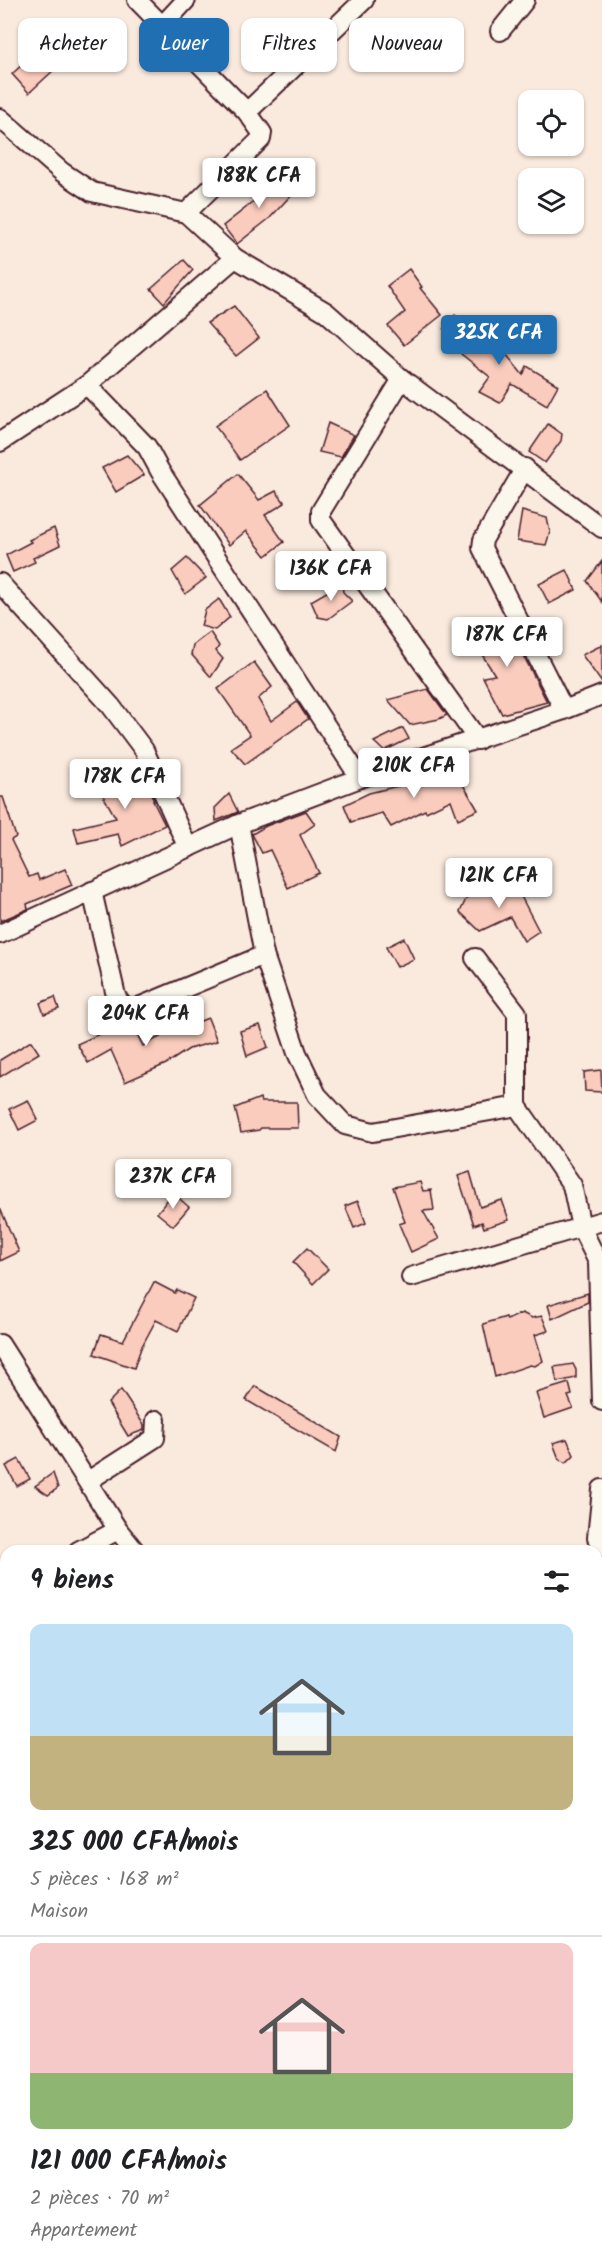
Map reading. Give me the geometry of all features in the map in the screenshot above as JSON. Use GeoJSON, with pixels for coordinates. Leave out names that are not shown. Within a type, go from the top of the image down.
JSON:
{"type":"FeatureCollection","features":[{"type":"Feature","properties":{"kind":"street"},"geometry":{"type":"LineString","coordinates":[[137,0],[154,18]]}},
{"type":"Feature","properties":{"kind":"street"},"geometry":{"type":"LineString","coordinates":[[170,18],[186,0]]}},
{"type":"Feature","properties":{"kind":"street"},"geometry":{"type":"LineString","coordinates":[[247,112],[364,0]]}},
{"type":"Feature","properties":{"kind":"street"},"geometry":{"type":"LineString","coordinates":[[500,31],[525,0]]}},
{"type":"Feature","properties":{"kind":"street"},"geometry":{"type":"LineString","coordinates":[[186,213],[261,139],[261,130],[247,112],[207,72]]}},
{"type":"Feature","properties":{"kind":"street"},"geometry":{"type":"LineString","coordinates":[[0,118],[62,172],[92,192],[186,213],[235,258],[326,312],[402,379],[525,468],[602,528]]}},
{"type":"Feature","properties":{"kind":"street"},"geometry":{"type":"LineString","coordinates":[[0,442],[87,385],[235,258]]}},
{"type":"Feature","properties":{"kind":"street"},"geometry":{"type":"LineString","coordinates":[[402,379],[321,511],[321,520],[478,740]]}},
{"type":"Feature","properties":{"kind":"street"},"geometry":{"type":"LineString","coordinates":[[87,385],[147,447],[160,471],[360,778]]}},
{"type":"Feature","properties":{"kind":"street"},"geometry":{"type":"LineString","coordinates":[[525,468],[483,540],[482,548],[564,710]]}},
{"type":"Feature","properties":{"kind":"street"},"geometry":{"type":"LineString","coordinates":[[0,583],[111,706],[144,750],[188,848]]}},
{"type":"Feature","properties":{"kind":"street"},"geometry":{"type":"LineString","coordinates":[[0,934],[239,824],[360,778],[478,740],[602,695]]}},
{"type":"Feature","properties":{"kind":"street"},"geometry":{"type":"LineString","coordinates":[[239,824],[264,955],[297,1053],[317,1095],[345,1125],[373,1132],[517,1106]]}},
{"type":"Feature","properties":{"kind":"street"},"geometry":{"type":"LineString","coordinates":[[92,891],[116,996],[120,1003],[128,1008],[134,1009],[264,955]]}},
{"type":"Feature","properties":{"kind":"street"},"geometry":{"type":"LineString","coordinates":[[475,958],[517,1013],[517,1106],[572,1185],[581,1227],[598,1262],[602,1401]]}},
{"type":"Feature","properties":{"kind":"street"},"geometry":{"type":"LineString","coordinates":[[411,1277],[602,1221]]}},
{"type":"Feature","properties":{"kind":"street"},"geometry":{"type":"LineString","coordinates":[[0,1344],[118,1530],[130,1545]]}},
{"type":"Feature","properties":{"kind":"street"},"geometry":{"type":"LineString","coordinates":[[88,1481],[155,1438],[156,1420]]}},
{"type":"Feature","properties":{"kind":"street"},"geometry":{"type":"LineString","coordinates":[[601,1545],[597,1538],[602,1490]]}},
{"type":"Feature","properties":{"kind":"street"},"geometry":{"type":"LineString","coordinates":[[89,1545],[118,1530]]}},
{"type":"Feature","properties":{"kind":"building"},"geometry":{"type":"Polygon","coordinates":[[[18,68],[18,72],[52,72],[29,93],[12,74],[18,68]]]}},
{"type":"Feature","properties":{"kind":"building"},"geometry":{"type":"Polygon","coordinates":[[[269,173],[293,193],[270,218],[237,244],[223,226],[262,195],[255,189],[269,173]]]}},
{"type":"Feature","properties":{"kind":"building"},"geometry":{"type":"Polygon","coordinates":[[[184,260],[193,270],[164,303],[151,289],[184,260]]]}},
{"type":"Feature","properties":{"kind":"building"},"geometry":{"type":"Polygon","coordinates":[[[409,269],[422,287],[420,288],[442,315],[404,345],[388,326],[405,312],[387,286],[409,269]]]}},
{"type":"Feature","properties":{"kind":"building"},"geometry":{"type":"Polygon","coordinates":[[[234,306],[259,338],[236,356],[207,323],[234,306]]]}},
{"type":"Feature","properties":{"kind":"building"},"geometry":{"type":"Polygon","coordinates":[[[455,315],[502,349],[523,375],[527,366],[558,385],[547,405],[512,384],[500,403],[479,392],[490,377],[461,354],[467,347],[444,329],[455,315]]]}},
{"type":"Feature","properties":{"kind":"building"},"geometry":{"type":"Polygon","coordinates":[[[267,389],[290,425],[240,460],[215,426],[267,389]]]}},
{"type":"Feature","properties":{"kind":"building"},"geometry":{"type":"Polygon","coordinates":[[[328,423],[354,435],[341,457],[319,452],[328,423]]]}},
{"type":"Feature","properties":{"kind":"building"},"geometry":{"type":"Polygon","coordinates":[[[548,424],[562,434],[561,441],[545,463],[529,452],[548,424]]]}},
{"type":"Feature","properties":{"kind":"building"},"geometry":{"type":"Polygon","coordinates":[[[127,455],[144,475],[116,492],[102,468],[127,455]]]}},
{"type":"Feature","properties":{"kind":"building"},"geometry":{"type":"Polygon","coordinates":[[[238,474],[259,500],[276,491],[285,503],[265,515],[284,542],[266,556],[246,531],[229,545],[200,505],[238,474]]]}},
{"type":"Feature","properties":{"kind":"building"},"geometry":{"type":"Polygon","coordinates":[[[522,511],[547,518],[550,532],[546,545],[517,541],[522,511]]]}},
{"type":"Feature","properties":{"kind":"building"},"geometry":{"type":"Polygon","coordinates":[[[54,528],[60,545],[33,558],[35,562],[13,572],[6,555],[54,528]]]}},
{"type":"Feature","properties":{"kind":"building"},"geometry":{"type":"Polygon","coordinates":[[[187,558],[206,578],[185,594],[172,571],[187,558]]]}},
{"type":"Feature","properties":{"kind":"building"},"geometry":{"type":"Polygon","coordinates":[[[602,561],[602,602],[587,581],[602,561]]]}},
{"type":"Feature","properties":{"kind":"building"},"geometry":{"type":"Polygon","coordinates":[[[567,570],[576,590],[549,604],[539,584],[567,570]]]}},
{"type":"Feature","properties":{"kind":"building"},"geometry":{"type":"Polygon","coordinates":[[[342,583],[343,592],[352,601],[328,619],[318,617],[311,601],[342,583]]]}},
{"type":"Feature","properties":{"kind":"building"},"geometry":{"type":"Polygon","coordinates":[[[219,599],[230,617],[215,630],[201,626],[205,610],[219,599]]]}},
{"type":"Feature","properties":{"kind":"building"},"geometry":{"type":"Polygon","coordinates":[[[506,621],[547,702],[502,714],[483,677],[495,675],[465,628],[506,621]]]}},
{"type":"Feature","properties":{"kind":"building"},"geometry":{"type":"Polygon","coordinates":[[[210,632],[219,646],[216,651],[223,659],[211,677],[191,654],[193,645],[210,632]]]}},
{"type":"Feature","properties":{"kind":"building"},"geometry":{"type":"Polygon","coordinates":[[[602,645],[602,683],[582,655],[602,645]]]}},
{"type":"Feature","properties":{"kind":"building"},"geometry":{"type":"Polygon","coordinates":[[[254,662],[272,687],[258,699],[271,721],[297,702],[308,719],[245,764],[231,748],[250,735],[218,689],[254,662]]]}},
{"type":"Feature","properties":{"kind":"building"},"geometry":{"type":"Polygon","coordinates":[[[428,689],[447,715],[410,725],[388,700],[428,689]]]}},
{"type":"Feature","properties":{"kind":"building"},"geometry":{"type":"Polygon","coordinates":[[[403,728],[409,739],[384,751],[374,742],[403,728]]]}},
{"type":"Feature","properties":{"kind":"building"},"geometry":{"type":"Polygon","coordinates":[[[133,765],[148,786],[165,825],[122,846],[118,834],[78,843],[74,828],[116,818],[98,787],[133,765]]]}},
{"type":"Feature","properties":{"kind":"building"},"geometry":{"type":"Polygon","coordinates":[[[452,766],[478,810],[458,819],[451,800],[391,827],[382,813],[351,822],[344,805],[369,793],[402,785],[419,776],[423,782],[452,766]]]}},
{"type":"Feature","properties":{"kind":"building"},"geometry":{"type":"Polygon","coordinates":[[[229,794],[238,812],[216,821],[215,808],[229,794]]]}},
{"type":"Feature","properties":{"kind":"building"},"geometry":{"type":"Polygon","coordinates":[[[0,797],[3,797],[16,837],[11,840],[29,877],[37,874],[39,880],[65,869],[72,885],[27,904],[28,909],[0,921],[0,797]]]}},
{"type":"Feature","properties":{"kind":"building"},"geometry":{"type":"Polygon","coordinates":[[[306,811],[315,824],[300,835],[319,873],[288,888],[270,850],[262,853],[252,834],[266,826],[306,811]]]}},
{"type":"Feature","properties":{"kind":"building"},"geometry":{"type":"Polygon","coordinates":[[[512,879],[539,931],[524,941],[510,917],[480,931],[460,912],[468,895],[485,886],[487,889],[512,879]]]}},
{"type":"Feature","properties":{"kind":"building"},"geometry":{"type":"Polygon","coordinates":[[[404,938],[414,959],[397,967],[386,947],[404,938]]]}},
{"type":"Feature","properties":{"kind":"building"},"geometry":{"type":"Polygon","coordinates":[[[55,997],[59,1009],[44,1014],[40,1003],[55,997]]]}},
{"type":"Feature","properties":{"kind":"building"},"geometry":{"type":"Polygon","coordinates":[[[208,1018],[217,1041],[189,1049],[166,1064],[125,1082],[111,1050],[88,1063],[77,1044],[130,1020],[143,1046],[178,1027],[180,1029],[208,1018]]]}},
{"type":"Feature","properties":{"kind":"building"},"geometry":{"type":"Polygon","coordinates":[[[260,1025],[268,1047],[247,1056],[240,1031],[260,1025]]]}},
{"type":"Feature","properties":{"kind":"building"},"geometry":{"type":"Polygon","coordinates":[[[31,1041],[39,1053],[0,1077],[0,1060],[31,1041]]]}},
{"type":"Feature","properties":{"kind":"building"},"geometry":{"type":"Polygon","coordinates":[[[601,1070],[602,1092],[585,1091],[584,1072],[601,1070]]]}},
{"type":"Feature","properties":{"kind":"building"},"geometry":{"type":"Polygon","coordinates":[[[260,1098],[261,1102],[297,1102],[298,1128],[261,1128],[241,1133],[235,1108],[260,1098]]]}},
{"type":"Feature","properties":{"kind":"building"},"geometry":{"type":"Polygon","coordinates":[[[28,1100],[38,1120],[19,1130],[9,1109],[28,1100]]]}},
{"type":"Feature","properties":{"kind":"building"},"geometry":{"type":"Polygon","coordinates":[[[470,1172],[480,1207],[502,1200],[509,1220],[484,1228],[482,1222],[474,1225],[458,1176],[470,1172]]]}},
{"type":"Feature","properties":{"kind":"building"},"geometry":{"type":"Polygon","coordinates":[[[420,1182],[423,1191],[431,1190],[434,1210],[423,1211],[439,1239],[411,1252],[399,1224],[405,1222],[393,1187],[420,1182]]]}},
{"type":"Feature","properties":{"kind":"building"},"geometry":{"type":"Polygon","coordinates":[[[173,1193],[189,1207],[173,1226],[157,1213],[173,1193]]]}},
{"type":"Feature","properties":{"kind":"building"},"geometry":{"type":"Polygon","coordinates":[[[358,1201],[366,1223],[354,1228],[345,1206],[358,1201]]]}},
{"type":"Feature","properties":{"kind":"building"},"geometry":{"type":"Polygon","coordinates":[[[0,1208],[19,1252],[0,1261],[0,1208]]]}},
{"type":"Feature","properties":{"kind":"building"},"geometry":{"type":"Polygon","coordinates":[[[307,1248],[328,1269],[313,1284],[293,1262],[307,1248]]]}},
{"type":"Feature","properties":{"kind":"building"},"geometry":{"type":"Polygon","coordinates":[[[154,1282],[175,1293],[177,1290],[194,1298],[178,1331],[156,1320],[141,1348],[134,1368],[94,1354],[101,1334],[123,1341],[154,1282]]]}},
{"type":"Feature","properties":{"kind":"building"},"geometry":{"type":"Polygon","coordinates":[[[588,1293],[588,1302],[552,1319],[548,1305],[588,1293]]]}},
{"type":"Feature","properties":{"kind":"building"},"geometry":{"type":"Polygon","coordinates":[[[522,1313],[532,1318],[542,1316],[548,1331],[535,1335],[543,1361],[535,1366],[530,1365],[495,1377],[483,1324],[506,1317],[507,1320],[522,1313]]]}},
{"type":"Feature","properties":{"kind":"building"},"geometry":{"type":"Polygon","coordinates":[[[573,1364],[576,1378],[557,1382],[554,1367],[573,1364]]]}},
{"type":"Feature","properties":{"kind":"building"},"geometry":{"type":"Polygon","coordinates":[[[569,1383],[572,1395],[568,1396],[573,1408],[544,1418],[536,1393],[569,1383]]]}},
{"type":"Feature","properties":{"kind":"building"},"geometry":{"type":"Polygon","coordinates":[[[255,1386],[341,1437],[336,1452],[246,1400],[255,1386]]]}},
{"type":"Feature","properties":{"kind":"building"},"geometry":{"type":"Polygon","coordinates":[[[121,1390],[144,1425],[144,1430],[128,1436],[108,1403],[121,1390]]]}},
{"type":"Feature","properties":{"kind":"building"},"geometry":{"type":"Polygon","coordinates":[[[567,1439],[574,1455],[566,1463],[559,1459],[553,1443],[567,1439]]]}},
{"type":"Feature","properties":{"kind":"building"},"geometry":{"type":"Polygon","coordinates":[[[19,1459],[30,1479],[17,1486],[6,1466],[19,1459]]]}},
{"type":"Feature","properties":{"kind":"building"},"geometry":{"type":"Polygon","coordinates":[[[53,1473],[58,1488],[48,1495],[35,1486],[53,1473]]]}}]}
